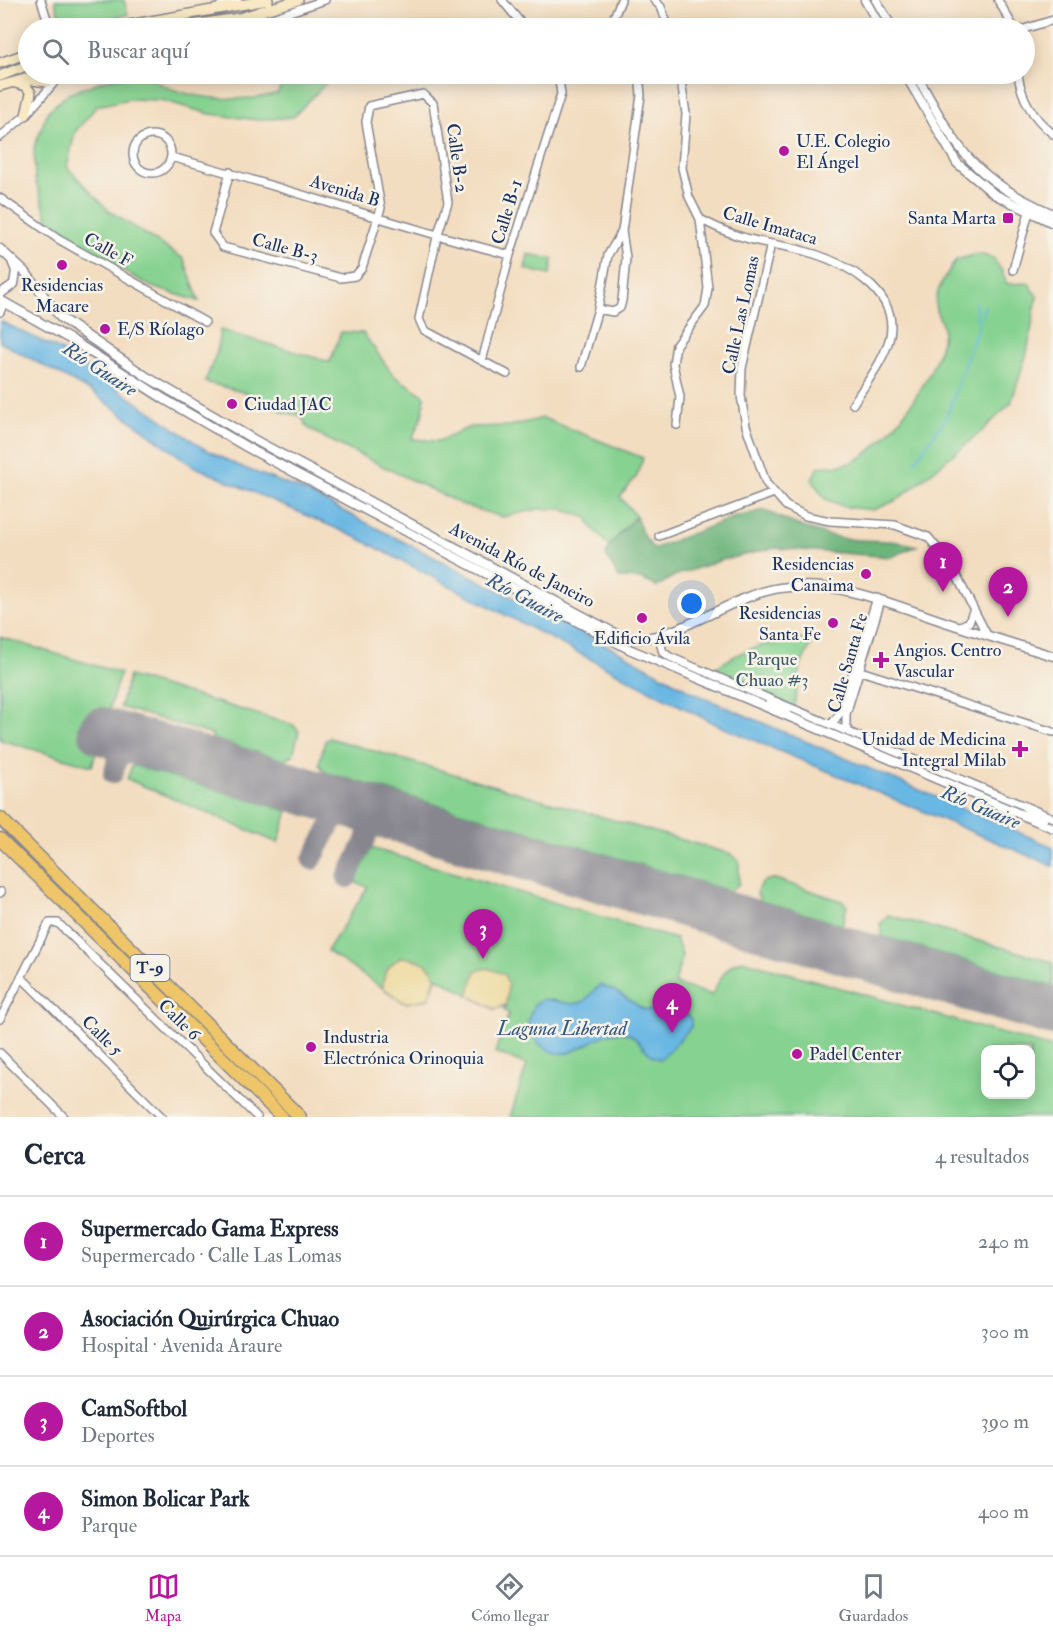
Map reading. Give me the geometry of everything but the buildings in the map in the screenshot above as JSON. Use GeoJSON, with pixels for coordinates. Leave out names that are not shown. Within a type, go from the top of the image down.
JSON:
{"type":"FeatureCollection","features":[{"type":"Feature","properties":{"kind":"highway","name":"T-9"},"geometry":{"type":"LineString","coordinates":[[0,818],[300,1117]]}},
{"type":"Feature","properties":{"kind":"highway","name":"T-9"},"geometry":{"type":"LineString","coordinates":[[0,839],[282,1117]]}},
{"type":"Feature","properties":{"kind":"main road"},"geometry":{"type":"LineString","coordinates":[[173,18],[268,0]]}},
{"type":"Feature","properties":{"kind":"main road"},"geometry":{"type":"LineString","coordinates":[[239,18],[298,0]]}},
{"type":"Feature","properties":{"kind":"main road"},"geometry":{"type":"LineString","coordinates":[[0,63],[18,57]]}},
{"type":"Feature","properties":{"kind":"main road"},"geometry":{"type":"LineString","coordinates":[[0,76],[18,69]]}},
{"type":"Feature","properties":{"kind":"main road"},"geometry":{"type":"LineString","coordinates":[[5,84],[22,84],[29,89],[31,98],[26,115]]}},
{"type":"Feature","properties":{"kind":"street"},"geometry":{"type":"LineString","coordinates":[[41,0],[47,18]]}},
{"type":"Feature","properties":{"kind":"street"},"geometry":{"type":"LineString","coordinates":[[215,11],[221,4],[237,0]]}},
{"type":"Feature","properties":{"kind":"street"},"geometry":{"type":"LineString","coordinates":[[272,18],[325,0]]}},
{"type":"Feature","properties":{"kind":"street"},"geometry":{"type":"LineString","coordinates":[[502,0],[517,18]]}},
{"type":"Feature","properties":{"kind":"street"},"geometry":{"type":"LineString","coordinates":[[614,18],[621,0]]}},
{"type":"Feature","properties":{"kind":"street"},"geometry":{"type":"LineString","coordinates":[[654,0],[661,7],[665,18]]}},
{"type":"Feature","properties":{"kind":"street"},"geometry":{"type":"LineString","coordinates":[[865,0],[875,18]]}},
{"type":"Feature","properties":{"kind":"street"},"geometry":{"type":"LineString","coordinates":[[876,0],[886,18]]}},
{"type":"Feature","properties":{"kind":"street"},"geometry":{"type":"LineString","coordinates":[[998,0],[1008,18]]}},
{"type":"Feature","properties":{"kind":"street"},"geometry":{"type":"LineString","coordinates":[[1035,26],[1053,20]]}},
{"type":"Feature","properties":{"kind":"street"},"geometry":{"type":"LineString","coordinates":[[0,137],[26,115],[53,84]]}},
{"type":"Feature","properties":{"kind":"street","name":"Calle B-1"},"geometry":{"type":"LineString","coordinates":[[482,361],[510,255],[561,94],[560,84]]}},
{"type":"Feature","properties":{"kind":"street"},"geometry":{"type":"LineString","coordinates":[[598,309],[613,312],[621,304],[626,258],[622,231],[641,95],[640,84]]}},
{"type":"Feature","properties":{"kind":"street"},"geometry":{"type":"LineString","coordinates":[[678,425],[680,397],[673,363],[675,345],[681,334],[700,313],[708,297],[699,219],[684,183],[682,168],[686,114],[682,84]]}},
{"type":"Feature","properties":{"kind":"street"},"geometry":{"type":"LineString","coordinates":[[911,84],[957,163],[981,185],[1053,223]]}},
{"type":"Feature","properties":{"kind":"street"},"geometry":{"type":"LineString","coordinates":[[922,84],[955,142],[974,166],[1007,193],[1053,214]]}},
{"type":"Feature","properties":{"kind":"street"},"geometry":{"type":"LineString","coordinates":[[1020,84],[1023,95],[1033,113],[1053,134]]}},
{"type":"Feature","properties":{"kind":"street","name":"Calle B-2"},"geometry":{"type":"LineString","coordinates":[[378,216],[381,208],[380,197],[366,122],[369,106],[423,94],[433,103],[448,202],[437,237],[418,319],[424,330],[507,374]]}},
{"type":"Feature","properties":{"kind":"street"},"geometry":{"type":"LineString","coordinates":[[152,135],[164,139],[168,144],[171,157],[163,169],[150,172],[139,167],[133,152],[141,138],[152,135]]}},
{"type":"Feature","properties":{"kind":"street","name":"Avenida B"},"geometry":{"type":"LineString","coordinates":[[171,157],[378,216],[437,237],[510,255]]}},
{"type":"Feature","properties":{"kind":"street","name":"Calle B-3"},"geometry":{"type":"LineString","coordinates":[[230,172],[213,233],[223,247],[341,278],[356,276],[362,268],[378,216]]}},
{"type":"Feature","properties":{"kind":"street","name":"Calle F"},"geometry":{"type":"LineString","coordinates":[[0,198],[58,239],[205,322]]}},
{"type":"Feature","properties":{"kind":"street"},"geometry":{"type":"LineString","coordinates":[[1013,270],[1029,212]]}},
{"type":"Feature","properties":{"kind":"street","name":"Calle Imataca"},"geometry":{"type":"LineString","coordinates":[[699,219],[724,231],[806,251],[831,261],[853,272],[885,301],[891,315],[890,338],[853,404]]}},
{"type":"Feature","properties":{"kind":"street"},"geometry":{"type":"LineString","coordinates":[[581,368],[598,309],[608,255],[622,231]]}},
{"type":"Feature","properties":{"kind":"street","name":"Calle Las Lomas"},"geometry":{"type":"LineString","coordinates":[[771,243],[742,368],[741,396],[746,426],[766,483],[786,506],[806,516],[830,521],[895,525],[928,537],[945,555],[987,635]]}},
{"type":"Feature","properties":{"kind":"street","name":"Avenida Río de Janeiro"},"geometry":{"type":"LineString","coordinates":[[0,249],[26,273],[49,306],[73,328],[147,377],[253,439],[624,638],[639,639],[669,632],[765,591],[829,586],[879,599],[1053,656]]}},
{"type":"Feature","properties":{"kind":"street"},"geometry":{"type":"LineString","coordinates":[[0,312],[2,302],[14,284],[16,271],[9,256]]}},
{"type":"Feature","properties":{"kind":"street"},"geometry":{"type":"LineString","coordinates":[[0,294],[14,284]]}},
{"type":"Feature","properties":{"kind":"street","name":"Avenida Río de Janeiro"},"geometry":{"type":"LineString","coordinates":[[2,302],[294,474],[629,649],[1053,828]]}},
{"type":"Feature","properties":{"kind":"street"},"geometry":{"type":"LineString","coordinates":[[659,536],[774,493]]}},
{"type":"Feature","properties":{"kind":"street","name":"Calle Santa Fe"},"geometry":{"type":"LineString","coordinates":[[831,724],[840,712],[879,599]]}},
{"type":"Feature","properties":{"kind":"street"},"geometry":{"type":"LineString","coordinates":[[960,626],[971,620],[974,611]]}},
{"type":"Feature","properties":{"kind":"street"},"geometry":{"type":"LineString","coordinates":[[669,632],[661,646],[666,655],[1053,818]]}},
{"type":"Feature","properties":{"kind":"street"},"geometry":{"type":"LineString","coordinates":[[856,670],[1053,732]]}},
{"type":"Feature","properties":{"kind":"street","name":"Calle Santa Fe"},"geometry":{"type":"LineString","coordinates":[[850,733],[846,726],[846,714],[856,670]]}},
{"type":"Feature","properties":{"kind":"street"},"geometry":{"type":"LineString","coordinates":[[746,699],[789,708]]}},
{"type":"Feature","properties":{"kind":"street"},"geometry":{"type":"LineString","coordinates":[[1024,806],[1053,828]]}},
{"type":"Feature","properties":{"kind":"street","name":"Calle 6"},"geometry":{"type":"LineString","coordinates":[[21,977],[49,923],[53,921],[58,923],[257,1117]]}},
{"type":"Feature","properties":{"kind":"street"},"geometry":{"type":"LineString","coordinates":[[0,1019],[21,977]]}},
{"type":"Feature","properties":{"kind":"street","name":"Calle 5"},"geometry":{"type":"LineString","coordinates":[[21,977],[162,1117]]}},
{"type":"Feature","properties":{"kind":"street"},"geometry":{"type":"LineString","coordinates":[[0,1053],[64,1117]]}},
{"type":"Feature","properties":{"kind":"green space"},"geometry":{"type":"Polygon","coordinates":[[[55,0],[124,0],[128,15],[113,18],[60,18],[55,0]]]}},
{"type":"Feature","properties":{"kind":"green space"},"geometry":{"type":"Polygon","coordinates":[[[94,84],[162,84],[191,94],[228,99],[278,93],[281,84],[325,84],[293,117],[257,120],[210,114],[161,100],[129,99],[97,106],[75,132],[67,167],[109,211],[184,259],[199,301],[152,287],[67,239],[49,222],[35,179],[34,147],[48,111],[68,94],[94,84]]]}},
{"type":"Feature","properties":{"kind":"green space"},"geometry":{"type":"Polygon","coordinates":[[[528,254],[553,259],[550,275],[525,269],[528,254]]]}},
{"type":"Feature","properties":{"kind":"green space"},"geometry":{"type":"Polygon","coordinates":[[[978,254],[993,258],[1007,284],[1029,283],[1037,297],[1027,353],[1011,403],[981,432],[897,500],[873,510],[845,507],[825,499],[812,480],[818,467],[850,463],[879,443],[895,426],[922,386],[940,347],[943,328],[935,304],[938,290],[956,260],[978,254]]]}},
{"type":"Feature","properties":{"kind":"green space"},"geometry":{"type":"Polygon","coordinates":[[[220,330],[330,362],[341,332],[363,333],[394,376],[425,396],[422,416],[412,439],[439,441],[470,427],[510,426],[543,418],[643,458],[637,476],[620,497],[636,516],[609,546],[590,525],[588,518],[561,509],[539,509],[502,517],[463,505],[327,439],[308,428],[300,415],[285,413],[257,396],[205,382],[217,352],[220,330]]]}},
{"type":"Feature","properties":{"kind":"green space"},"geometry":{"type":"Polygon","coordinates":[[[764,510],[826,535],[917,546],[891,557],[775,548],[722,560],[674,576],[657,587],[642,579],[619,578],[606,556],[609,546],[636,516],[642,533],[653,549],[729,519],[764,510]]]}},
{"type":"Feature","properties":{"kind":"green space"},"geometry":{"type":"Polygon","coordinates":[[[0,637],[120,673],[92,766],[0,740],[0,637]]]}},
{"type":"Feature","properties":{"kind":"green space","name":"Parque Chuao #3"},"geometry":{"type":"Polygon","coordinates":[[[814,638],[801,665],[794,708],[710,672],[736,655],[759,646],[814,638]]]}},
{"type":"Feature","properties":{"kind":"green space"},"geometry":{"type":"Polygon","coordinates":[[[129,676],[293,725],[299,731],[293,755],[284,760],[212,739],[213,735],[120,707],[129,676]]]}},
{"type":"Feature","properties":{"kind":"green space"},"geometry":{"type":"Polygon","coordinates":[[[329,738],[731,854],[739,861],[739,884],[730,891],[325,772],[319,764],[325,741],[329,738]]]}},
{"type":"Feature","properties":{"kind":"green space"},"geometry":{"type":"Polygon","coordinates":[[[132,765],[288,811],[278,843],[127,779],[132,765]]]}},
{"type":"Feature","properties":{"kind":"green space"},"geometry":{"type":"Polygon","coordinates":[[[371,848],[676,939],[682,955],[675,984],[712,995],[727,969],[742,960],[1053,1048],[1053,1117],[510,1117],[527,1065],[495,1052],[509,1013],[504,1011],[506,1006],[494,1009],[437,977],[428,999],[405,1003],[327,951],[368,887],[351,881],[371,848]]]}},
{"type":"Feature","properties":{"kind":"green space"},"geometry":{"type":"Polygon","coordinates":[[[775,879],[842,901],[847,906],[842,925],[761,901],[757,894],[760,885],[765,881],[775,879]]]}},
{"type":"Feature","properties":{"kind":"green space"},"geometry":{"type":"Polygon","coordinates":[[[888,915],[1053,962],[1053,987],[882,936],[880,924],[888,915]]]}},
{"type":"Feature","properties":{"kind":"sand"},"geometry":{"type":"Polygon","coordinates":[[[401,957],[422,962],[433,971],[436,977],[428,999],[405,1003],[383,988],[387,970],[401,957]]]}},
{"type":"Feature","properties":{"kind":"sand"},"geometry":{"type":"Polygon","coordinates":[[[487,968],[504,974],[508,985],[506,1005],[494,1009],[468,995],[476,971],[487,968]]]}},
{"type":"Feature","properties":{"kind":"water","name":"Río Guaire"},"geometry":{"type":"Polygon","coordinates":[[[0,321],[62,351],[205,449],[239,466],[304,491],[622,653],[700,696],[1053,847],[1053,866],[715,724],[358,538],[193,466],[92,392],[0,342],[0,321]]]}},
{"type":"Feature","properties":{"kind":"water","name":"Laguna Libertad"},"geometry":{"type":"Polygon","coordinates":[[[600,985],[615,991],[645,1010],[682,1010],[691,1019],[691,1027],[661,1059],[651,1055],[635,1038],[624,1033],[603,1036],[575,1051],[565,1053],[555,1053],[538,1043],[528,1021],[534,1005],[543,999],[573,1004],[583,1002],[600,985]]]}},
{"type":"Feature","properties":{"kind":"waterway"},"geometry":{"type":"LineString","coordinates":[[975,303],[977,320]]}},
{"type":"Feature","properties":{"kind":"waterway"},"geometry":{"type":"LineString","coordinates":[[915,461],[946,418],[985,306]]}},
{"type":"Feature","properties":{"kind":"taxiway"},"geometry":{"type":"LineString","coordinates":[[113,774],[124,738]]}},
{"type":"Feature","properties":{"kind":"taxiway"},"geometry":{"type":"LineString","coordinates":[[312,860],[342,803]]}},
{"type":"Feature","properties":{"kind":"taxiway"},"geometry":{"type":"LineString","coordinates":[[347,878],[378,813]]}},
{"type":"Feature","properties":{"kind":"runway"},"geometry":{"type":"LineString","coordinates":[[102,731],[1053,1012]]}},
{"type":"Feature","properties":{"kind":"place","name":"U.E. Colegio El Ángel"},"geometry":{"type":"Point","coordinates":[784,151]}},
{"type":"Feature","properties":{"kind":"place","name":"Santa Marta"},"geometry":{"type":"Point","coordinates":[1008,218]}},
{"type":"Feature","properties":{"kind":"place","name":"Residencias Macare"},"geometry":{"type":"Point","coordinates":[62,265]}},
{"type":"Feature","properties":{"kind":"place","name":"E/S Ríolago"},"geometry":{"type":"Point","coordinates":[105,329]}},
{"type":"Feature","properties":{"kind":"place","name":"Ciudad JAC"},"geometry":{"type":"Point","coordinates":[232,404]}},
{"type":"Feature","properties":{"kind":"place","name":"Residencias Canaima"},"geometry":{"type":"Point","coordinates":[866,574]}},
{"type":"Feature","properties":{"kind":"place","name":"Supermercado Gama Express"},"geometry":{"type":"Point","coordinates":[943,592]}},
{"type":"Feature","properties":{"kind":"place","name":"Asociación Quirúrgica Chuao"},"geometry":{"type":"Point","coordinates":[1008,617]}},
{"type":"Feature","properties":{"kind":"place","name":"Edificio Ávila"},"geometry":{"type":"Point","coordinates":[642,618]}},
{"type":"Feature","properties":{"kind":"place","name":"Residencias Santa Fe"},"geometry":{"type":"Point","coordinates":[833,623]}},
{"type":"Feature","properties":{"kind":"place","name":"Angios. Centro Vascular"},"geometry":{"type":"Point","coordinates":[881,660]}},
{"type":"Feature","properties":{"kind":"place","name":"Unidad de Medicina Integral Milab"},"geometry":{"type":"Point","coordinates":[1020,749]}},
{"type":"Feature","properties":{"kind":"place","name":"CamSoftbol"},"geometry":{"type":"Point","coordinates":[483,959]}},
{"type":"Feature","properties":{"kind":"place","name":"Simon Bolicar Park"},"geometry":{"type":"Point","coordinates":[672,1033]}},
{"type":"Feature","properties":{"kind":"place","name":"Industria Electrónica Orinoquia"},"geometry":{"type":"Point","coordinates":[311,1047]}},
{"type":"Feature","properties":{"kind":"place","name":"Padel Center"},"geometry":{"type":"Point","coordinates":[797,1054]}}]}
